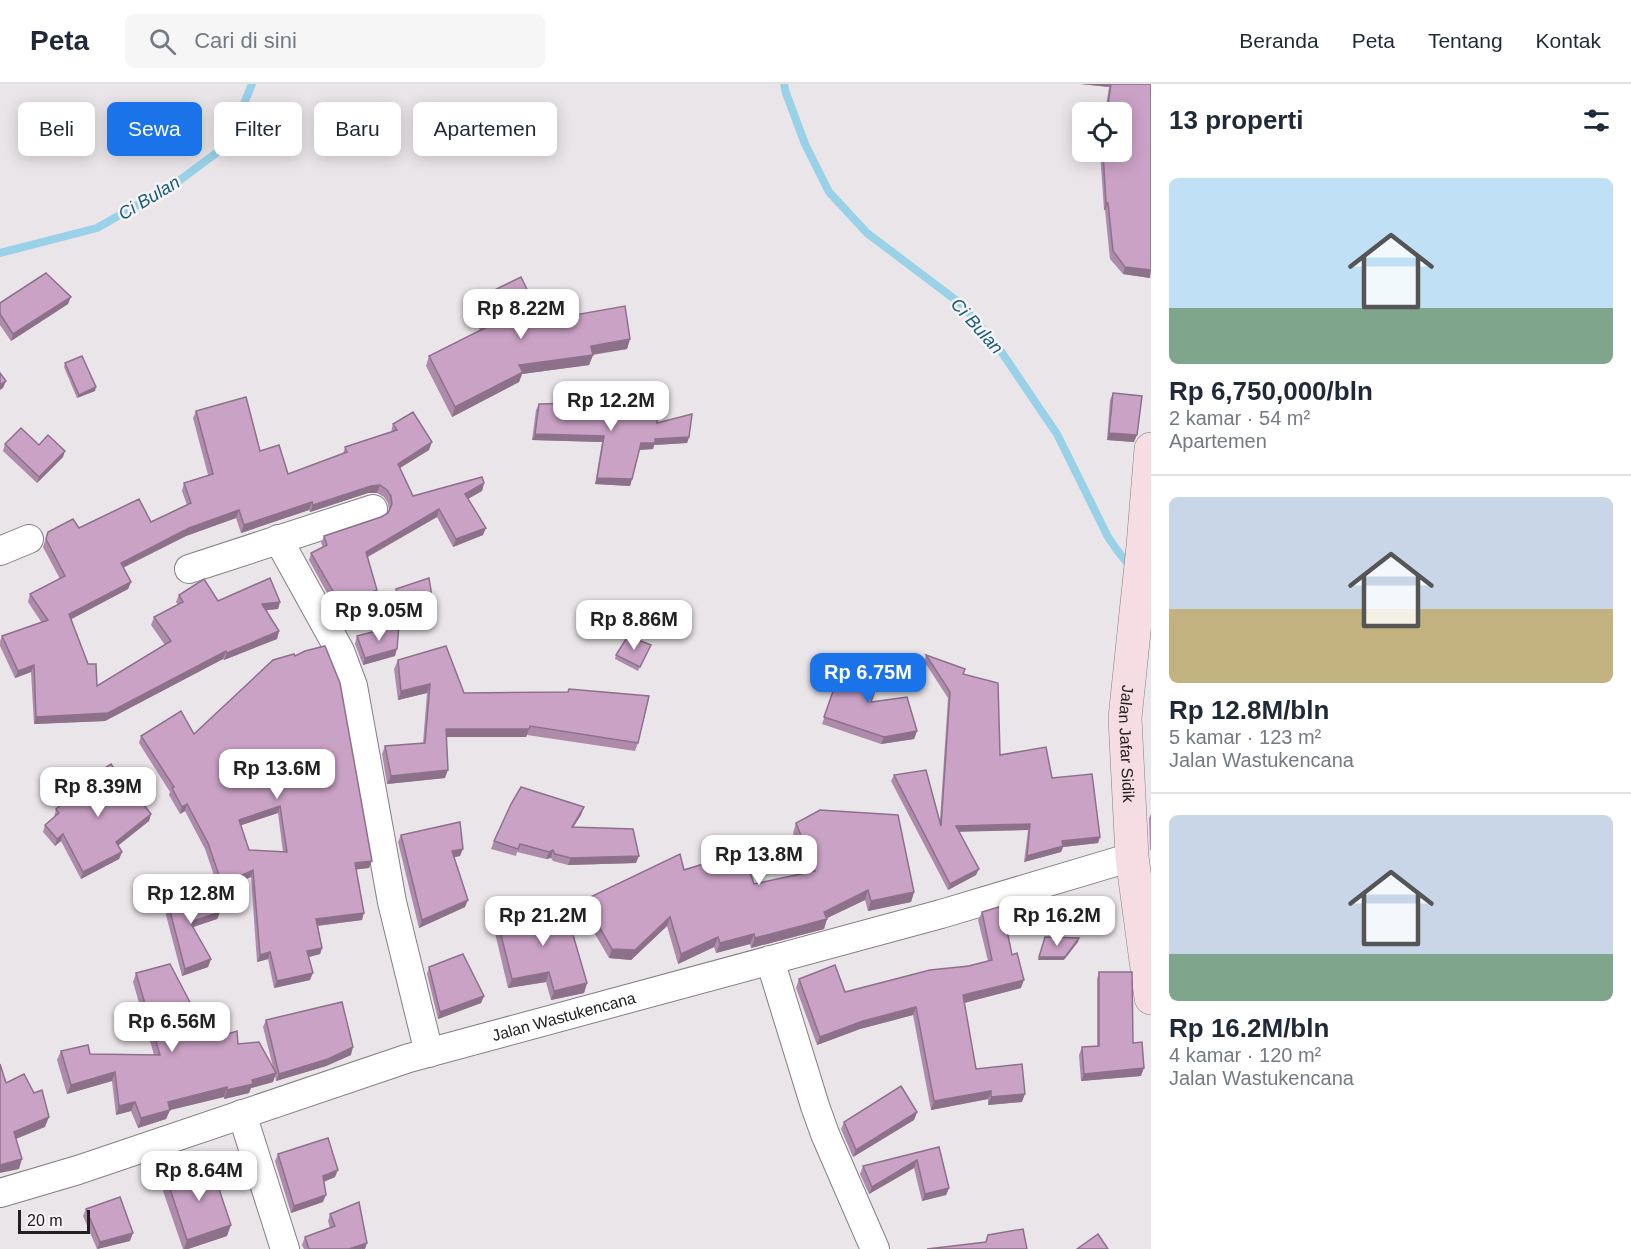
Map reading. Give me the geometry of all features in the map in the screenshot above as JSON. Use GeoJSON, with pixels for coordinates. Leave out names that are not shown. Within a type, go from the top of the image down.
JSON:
{"type":"FeatureCollection","features":[{"type":"Feature","properties":{"kind":"street","name":"Jalan Jafar Sidik"},"geometry":{"type":"LineString","coordinates":[[1151,449],[1125,718],[1132,857],[1151,998]]}},
{"type":"Feature","properties":{"kind":"street"},"geometry":{"type":"LineString","coordinates":[[189,568],[373,509]]}},
{"type":"Feature","properties":{"kind":"street"},"geometry":{"type":"LineString","coordinates":[[0,551],[29,539]]}},
{"type":"Feature","properties":{"kind":"street"},"geometry":{"type":"LineString","coordinates":[[278,539],[340,651],[353,686],[392,902],[429,1053]]}},
{"type":"Feature","properties":{"kind":"street","name":"Jalan Wastukencana"},"geometry":{"type":"LineString","coordinates":[[0,1193],[78,1170],[409,1058],[941,914],[1132,857]]}},
{"type":"Feature","properties":{"kind":"street"},"geometry":{"type":"LineString","coordinates":[[770,960],[825,1134],[875,1249]]}},
{"type":"Feature","properties":{"kind":"street"},"geometry":{"type":"LineString","coordinates":[[242,1114],[285,1249]]}},
{"type":"Feature","properties":{"kind":"building"},"geometry":{"type":"Polygon","coordinates":[[[1111,84],[1151,84],[1151,270],[1125,267],[1113,251],[1108,203],[1106,203],[1104,162],[1132,162],[1132,102],[1108,102],[1111,84]]]}},
{"type":"Feature","properties":{"kind":"building"},"geometry":{"type":"Polygon","coordinates":[[[46,273],[71,297],[13,334],[0,314],[0,303],[46,273]]]}},
{"type":"Feature","properties":{"kind":"building"},"geometry":{"type":"Polygon","coordinates":[[[521,277],[539,314],[568,301],[575,315],[625,306],[630,339],[591,346],[593,355],[519,365],[523,372],[455,407],[429,356],[487,327],[474,300],[521,277]]]}},
{"type":"Feature","properties":{"kind":"building"},"geometry":{"type":"Polygon","coordinates":[[[82,356],[96,387],[79,395],[65,363],[82,356]]]}},
{"type":"Feature","properties":{"kind":"building"},"geometry":{"type":"Polygon","coordinates":[[[0,373],[6,381],[0,385],[0,373]]]}},
{"type":"Feature","properties":{"kind":"building"},"geometry":{"type":"Polygon","coordinates":[[[1113,393],[1142,396],[1137,435],[1109,433],[1113,393]]]}},
{"type":"Feature","properties":{"kind":"building"},"geometry":{"type":"Polygon","coordinates":[[[246,397],[260,451],[279,445],[288,474],[347,452],[345,447],[397,430],[393,424],[413,412],[432,442],[398,464],[413,496],[482,477],[484,483],[465,494],[486,528],[456,539],[439,509],[366,552],[377,590],[341,605],[311,553],[327,545],[324,536],[388,513],[392,504],[391,496],[380,485],[313,505],[312,502],[244,525],[239,510],[189,528],[121,563],[131,582],[69,614],[88,664],[96,664],[97,686],[171,641],[154,617],[183,602],[179,595],[204,579],[218,601],[270,578],[280,602],[262,604],[279,631],[227,653],[226,651],[108,713],[36,717],[34,665],[18,671],[2,636],[48,620],[30,594],[65,576],[46,539],[48,532],[73,519],[79,528],[139,499],[151,522],[191,503],[184,483],[213,474],[196,411],[246,397]]]}},
{"type":"Feature","properties":{"kind":"building"},"geometry":{"type":"Polygon","coordinates":[[[578,403],[626,407],[625,413],[658,413],[657,423],[692,414],[689,437],[655,439],[655,443],[641,443],[632,479],[597,478],[604,436],[535,434],[539,404],[578,403]]]}},
{"type":"Feature","properties":{"kind":"building"},"geometry":{"type":"Polygon","coordinates":[[[21,428],[39,445],[48,435],[65,451],[39,477],[5,444],[21,428]]]}},
{"type":"Feature","properties":{"kind":"building"},"geometry":{"type":"Polygon","coordinates":[[[429,578],[433,603],[404,615],[396,589],[429,578]]]}},
{"type":"Feature","properties":{"kind":"building"},"geometry":{"type":"Polygon","coordinates":[[[399,625],[397,649],[365,658],[357,636],[399,625]]]}},
{"type":"Feature","properties":{"kind":"building"},"geometry":{"type":"Polygon","coordinates":[[[628,636],[651,645],[640,667],[616,655],[628,636]]]}},
{"type":"Feature","properties":{"kind":"building"},"geometry":{"type":"Polygon","coordinates":[[[325,646],[340,683],[372,861],[355,863],[364,913],[316,919],[322,948],[307,951],[313,973],[277,981],[270,952],[260,955],[253,870],[222,884],[208,843],[187,804],[182,807],[172,788],[174,787],[141,736],[181,711],[194,734],[273,660],[294,654],[295,656],[325,646]],[[280,806],[239,820],[249,850],[287,852],[280,806]]]}},
{"type":"Feature","properties":{"kind":"building"},"geometry":{"type":"Polygon","coordinates":[[[446,646],[464,693],[568,692],[569,689],[649,696],[638,743],[530,726],[529,729],[446,729],[448,770],[391,776],[385,746],[425,743],[430,684],[401,691],[398,660],[446,646]]]}},
{"type":"Feature","properties":{"kind":"building"},"geometry":{"type":"Polygon","coordinates":[[[926,655],[965,669],[963,674],[998,683],[1000,755],[1046,747],[1052,778],[1092,774],[1100,837],[1062,841],[1063,846],[1027,856],[1030,824],[956,826],[979,869],[950,884],[894,775],[926,770],[941,826],[950,692],[926,655]]]}},
{"type":"Feature","properties":{"kind":"building"},"geometry":{"type":"Polygon","coordinates":[[[844,660],[881,672],[871,702],[907,697],[917,731],[884,737],[824,717],[844,660]]]}},
{"type":"Feature","properties":{"kind":"building"},"geometry":{"type":"Polygon","coordinates":[[[111,764],[130,793],[133,791],[151,814],[116,842],[122,852],[83,872],[63,834],[57,839],[45,825],[59,813],[56,809],[94,775],[111,764]]]}},
{"type":"Feature","properties":{"kind":"building"},"geometry":{"type":"Polygon","coordinates":[[[521,787],[584,807],[572,827],[633,829],[639,856],[571,858],[555,854],[553,850],[549,852],[520,844],[518,849],[494,841],[521,787]]]}},
{"type":"Feature","properties":{"kind":"building"},"geometry":{"type":"Polygon","coordinates":[[[820,810],[898,815],[914,892],[871,901],[868,890],[824,912],[827,919],[755,938],[754,934],[720,943],[718,937],[681,954],[670,917],[635,950],[612,949],[584,900],[680,854],[684,870],[720,859],[719,856],[742,848],[754,884],[815,871],[796,823],[820,810]]]}},
{"type":"Feature","properties":{"kind":"building"},"geometry":{"type":"Polygon","coordinates":[[[460,822],[463,849],[452,851],[468,900],[422,920],[401,835],[460,822]]]}},
{"type":"Feature","properties":{"kind":"building"},"geometry":{"type":"Polygon","coordinates":[[[170,886],[180,904],[217,891],[220,912],[190,922],[211,959],[185,969],[164,888],[170,886]]]}},
{"type":"Feature","properties":{"kind":"building"},"geometry":{"type":"Polygon","coordinates":[[[532,904],[564,904],[587,983],[554,991],[549,972],[512,979],[498,923],[535,915],[532,904]]]}},
{"type":"Feature","properties":{"kind":"building"},"geometry":{"type":"Polygon","coordinates":[[[1002,906],[1012,955],[1017,953],[1024,980],[963,995],[976,1069],[1022,1064],[1025,1094],[991,1097],[991,1091],[934,1101],[916,1007],[863,1021],[820,1037],[799,979],[835,965],[845,992],[930,970],[969,966],[992,960],[982,912],[1002,906]]]}},
{"type":"Feature","properties":{"kind":"building"},"geometry":{"type":"Polygon","coordinates":[[[1045,937],[1079,938],[1065,957],[1039,957],[1045,937]]]}},
{"type":"Feature","properties":{"kind":"building"},"geometry":{"type":"Polygon","coordinates":[[[463,954],[484,996],[440,1012],[429,967],[463,954]]]}},
{"type":"Feature","properties":{"kind":"building"},"geometry":{"type":"Polygon","coordinates":[[[170,964],[192,1006],[202,1005],[210,1040],[237,1031],[238,1044],[259,1042],[276,1073],[252,1080],[253,1084],[227,1090],[227,1087],[168,1102],[170,1110],[141,1118],[135,1102],[119,1106],[115,1072],[71,1085],[61,1051],[88,1045],[90,1054],[160,1055],[136,973],[170,964]]]}},
{"type":"Feature","properties":{"kind":"building"},"geometry":{"type":"Polygon","coordinates":[[[1099,972],[1132,972],[1133,1043],[1142,1042],[1144,1068],[1084,1074],[1082,1047],[1099,1046],[1099,972]]]}},
{"type":"Feature","properties":{"kind":"building"},"geometry":{"type":"Polygon","coordinates":[[[342,1002],[353,1047],[328,1059],[279,1074],[266,1020],[342,1002]]]}},
{"type":"Feature","properties":{"kind":"building"},"geometry":{"type":"Polygon","coordinates":[[[0,1064],[6,1083],[24,1074],[34,1093],[42,1090],[49,1117],[14,1132],[22,1159],[0,1165],[0,1064]]]}},
{"type":"Feature","properties":{"kind":"building"},"geometry":{"type":"Polygon","coordinates":[[[901,1086],[917,1112],[856,1150],[844,1122],[901,1086]]]}},
{"type":"Feature","properties":{"kind":"building"},"geometry":{"type":"Polygon","coordinates":[[[328,1138],[338,1170],[323,1176],[326,1195],[294,1206],[278,1154],[328,1138]]]}},
{"type":"Feature","properties":{"kind":"building"},"geometry":{"type":"Polygon","coordinates":[[[939,1147],[949,1188],[925,1194],[917,1160],[872,1187],[863,1166],[939,1147]]]}},
{"type":"Feature","properties":{"kind":"building"},"geometry":{"type":"Polygon","coordinates":[[[211,1165],[231,1225],[187,1240],[167,1180],[211,1165]]]}},
{"type":"Feature","properties":{"kind":"building"},"geometry":{"type":"Polygon","coordinates":[[[120,1197],[133,1233],[100,1242],[86,1209],[120,1197]]]}},
{"type":"Feature","properties":{"kind":"building"},"geometry":{"type":"Polygon","coordinates":[[[359,1202],[367,1243],[349,1249],[309,1249],[305,1237],[335,1226],[330,1214],[359,1202]]]}},
{"type":"Feature","properties":{"kind":"building"},"geometry":{"type":"Polygon","coordinates":[[[1023,1229],[1027,1249],[927,1249],[986,1242],[988,1235],[1023,1229]]]}},
{"type":"Feature","properties":{"kind":"building"},"geometry":{"type":"Polygon","coordinates":[[[1098,1234],[1108,1249],[1077,1249],[1098,1234]]]}},
{"type":"Feature","properties":{"kind":"waterway","name":"Ci Bulan"},"geometry":{"type":"LineString","coordinates":[[0,253],[97,228],[176,183],[227,145],[252,84]]}},
{"type":"Feature","properties":{"kind":"waterway","name":"Ci Bulan"},"geometry":{"type":"LineString","coordinates":[[784,84],[805,144],[829,192],[867,233],[961,304],[998,347],[1057,434],[1108,537],[1132,569]]}}]}
